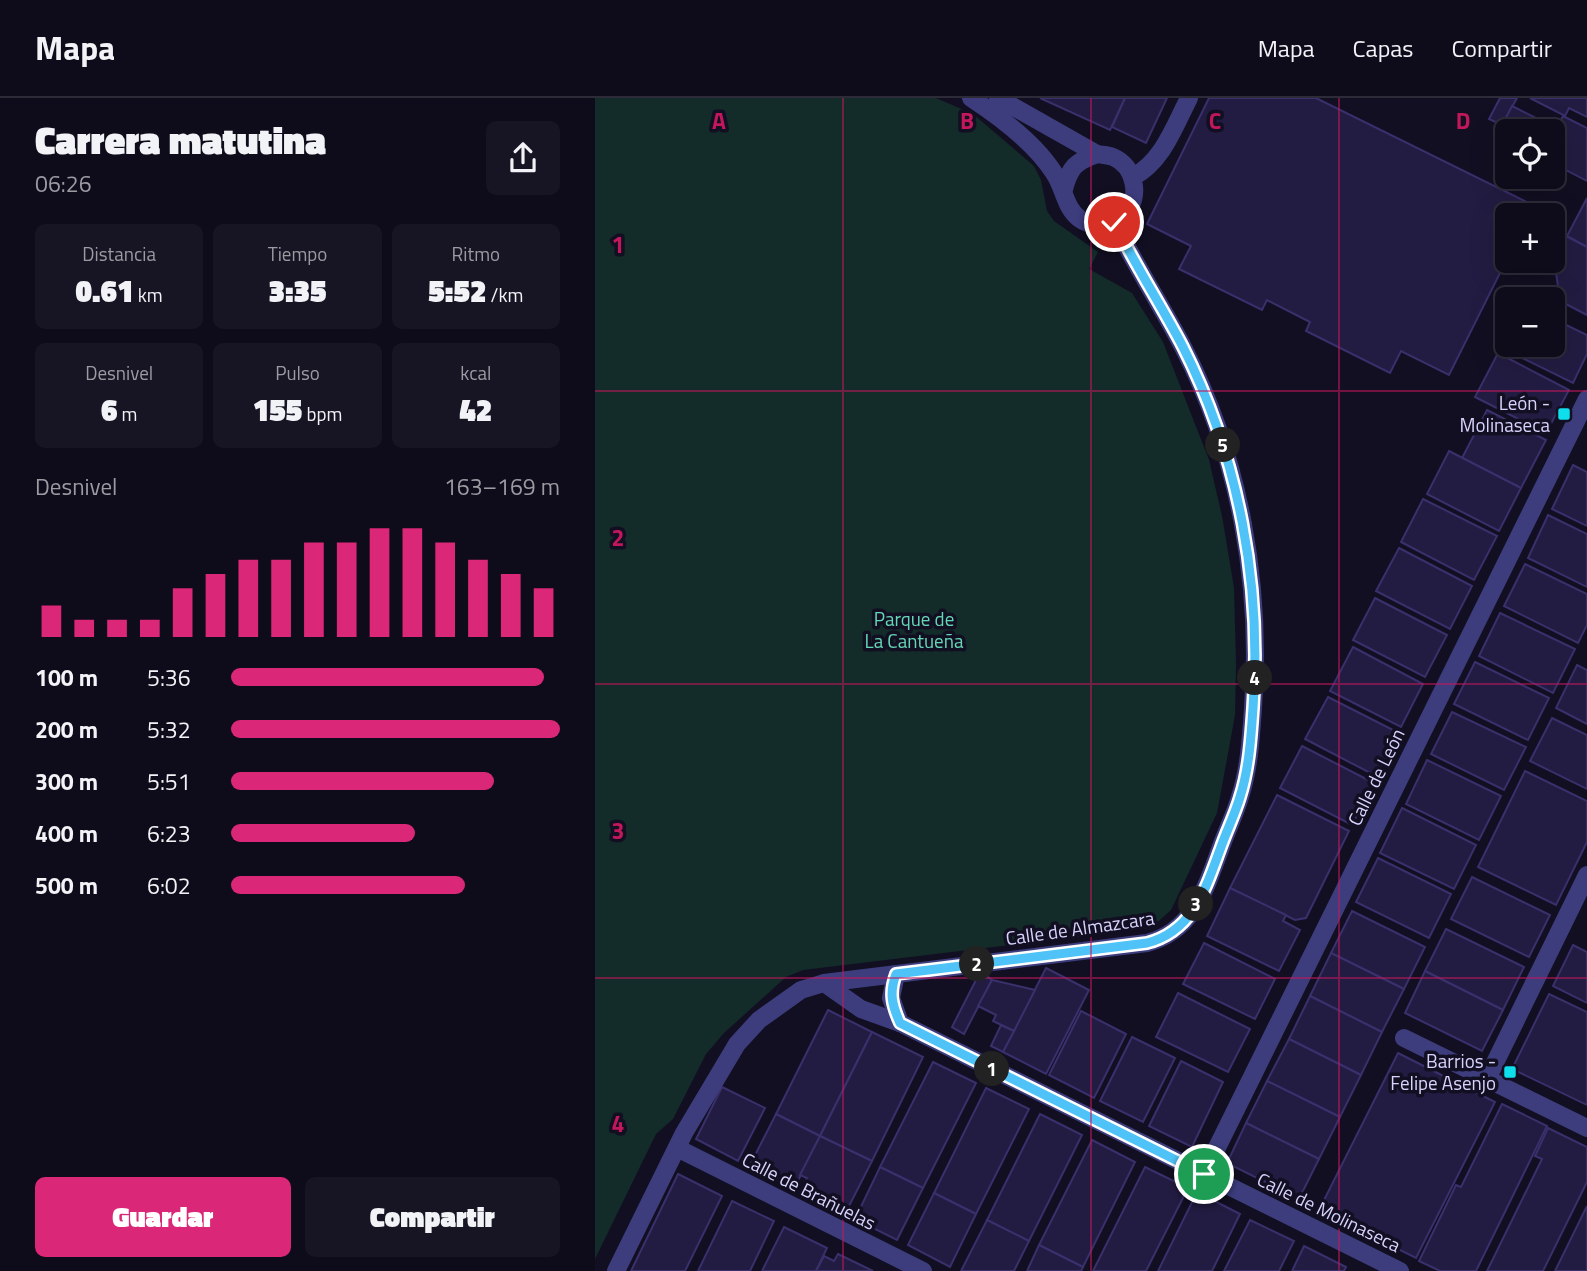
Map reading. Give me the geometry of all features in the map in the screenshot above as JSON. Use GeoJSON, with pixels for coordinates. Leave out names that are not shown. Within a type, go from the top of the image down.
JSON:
{"type":"FeatureCollection","features":[{"type":"Feature","properties":{"kind":"street"},"geometry":{"type":"LineString","coordinates":[[971,98],[1027,142],[1053,171],[1064,190],[1068,206],[1080,219],[1097,225],[1114,222],[1125,214],[1132,203],[1135,190],[1133,177],[1125,164],[1112,156],[1097,154],[998,98]]}},
{"type":"Feature","properties":{"kind":"street"},"geometry":{"type":"LineString","coordinates":[[1133,177],[1146,170],[1162,150],[1189,98]]}},
{"type":"Feature","properties":{"kind":"street"},"geometry":{"type":"LineString","coordinates":[[1064,190],[1068,172],[1080,160],[1097,154]]}},
{"type":"Feature","properties":{"kind":"street","name":"Calle de Almazcara"},"geometry":{"type":"LineString","coordinates":[[616,1271],[677,1148],[737,1044],[759,1020],[801,990],[824,983],[1161,939],[1173,933],[1185,921],[1203,894],[1240,797],[1251,739],[1255,617],[1237,491],[1225,450],[1183,348],[1114,222]]}},
{"type":"Feature","properties":{"kind":"street","name":"Calle de León"},"geometry":{"type":"LineString","coordinates":[[1204,1174],[1587,399]]}},
{"type":"Feature","properties":{"kind":"street"},"geometry":{"type":"LineString","coordinates":[[1487,1079],[1587,876]]}},
{"type":"Feature","properties":{"kind":"street"},"geometry":{"type":"LineString","coordinates":[[896,974],[891,998],[900,1023]]}},
{"type":"Feature","properties":{"kind":"street","name":"Calle de Molinaseca"},"geometry":{"type":"LineString","coordinates":[[824,983],[862,1009],[900,1023],[1400,1271]]}},
{"type":"Feature","properties":{"kind":"street"},"geometry":{"type":"LineString","coordinates":[[1404,1038],[1587,1128]]}},
{"type":"Feature","properties":{"kind":"street","name":"Calle de Brañuelas"},"geometry":{"type":"LineString","coordinates":[[677,1148],[923,1271]]}},
{"type":"Feature","properties":{"kind":"green space","name":"Parque de La Cantueña"},"geometry":{"type":"Polygon","coordinates":[[[595,98],[936,98],[973,114],[1034,166],[1041,180],[1047,211],[1054,221],[1098,252],[1089,269],[1132,293],[1163,342],[1209,460],[1222,516],[1234,588],[1236,663],[1235,715],[1217,813],[1171,910],[1151,928],[803,970],[786,977],[724,1033],[706,1054],[673,1119],[656,1134],[595,1259],[595,98]]]}},
{"type":"Feature","properties":{"kind":"building"},"geometry":{"type":"Polygon","coordinates":[[[1040,98],[1125,98],[1110,130],[1040,98]]]}},
{"type":"Feature","properties":{"kind":"building"},"geometry":{"type":"Polygon","coordinates":[[[1125,98],[1167,98],[1146,143],[1112,127],[1125,98]]]}},
{"type":"Feature","properties":{"kind":"building"},"geometry":{"type":"Polygon","coordinates":[[[1209,98],[1316,98],[1495,186],[1495,189],[1501,189],[1529,203],[1495,203],[1495,273],[1500,273],[1449,375],[1401,351],[1390,373],[1306,331],[1310,322],[1267,300],[1262,310],[1179,269],[1191,246],[1147,224],[1209,98]]]}},
{"type":"Feature","properties":{"kind":"building"},"geometry":{"type":"Polygon","coordinates":[[[1500,98],[1517,98],[1505,119],[1495,119],[1495,122],[1489,119],[1500,98]]]}},
{"type":"Feature","properties":{"kind":"building"},"geometry":{"type":"Polygon","coordinates":[[[1530,98],[1587,98],[1587,117],[1569,108],[1565,116],[1530,98]]]}},
{"type":"Feature","properties":{"kind":"building"},"geometry":{"type":"Polygon","coordinates":[[[1512,106],[1538,119],[1505,119],[1512,106]]]}},
{"type":"Feature","properties":{"kind":"building"},"geometry":{"type":"Polygon","coordinates":[[[1563,116],[1587,128],[1587,181],[1565,170],[1565,119],[1561,119],[1563,116]]]}},
{"type":"Feature","properties":{"kind":"building"},"geometry":{"type":"Polygon","coordinates":[[[1587,198],[1587,247],[1567,236],[1587,198]]]}},
{"type":"Feature","properties":{"kind":"building"},"geometry":{"type":"Polygon","coordinates":[[[1565,236],[1587,247],[1587,315],[1565,304],[1565,287],[1558,287],[1556,273],[1565,273],[1565,236]]]}},
{"type":"Feature","properties":{"kind":"building"},"geometry":{"type":"Polygon","coordinates":[[[1565,324],[1587,335],[1587,354],[1573,383],[1520,357],[1565,357],[1565,324]]]}},
{"type":"Feature","properties":{"kind":"building"},"geometry":{"type":"Polygon","coordinates":[[[1496,357],[1506,357],[1569,390],[1546,433],[1475,397],[1496,357]]]}},
{"type":"Feature","properties":{"kind":"building"},"geometry":{"type":"Polygon","coordinates":[[[1487,410],[1546,440],[1521,488],[1462,458],[1487,410]]]}},
{"type":"Feature","properties":{"kind":"building"},"geometry":{"type":"Polygon","coordinates":[[[1449,451],[1521,488],[1499,531],[1427,494],[1449,451]]]}},
{"type":"Feature","properties":{"kind":"building"},"geometry":{"type":"Polygon","coordinates":[[[1573,465],[1587,472],[1587,526],[1552,509],[1573,465]]]}},
{"type":"Feature","properties":{"kind":"building"},"geometry":{"type":"Polygon","coordinates":[[[1423,499],[1497,536],[1474,580],[1401,542],[1423,499]]]}},
{"type":"Feature","properties":{"kind":"building"},"geometry":{"type":"Polygon","coordinates":[[[1548,515],[1587,534],[1587,587],[1528,558],[1548,515]]]}},
{"type":"Feature","properties":{"kind":"building"},"geometry":{"type":"Polygon","coordinates":[[[1399,548],[1472,586],[1450,629],[1376,591],[1399,548]]]}},
{"type":"Feature","properties":{"kind":"building"},"geometry":{"type":"Polygon","coordinates":[[[1525,564],[1587,594],[1587,625],[1578,643],[1504,606],[1525,564]]]}},
{"type":"Feature","properties":{"kind":"building"},"geometry":{"type":"Polygon","coordinates":[[[1375,598],[1447,635],[1425,677],[1353,640],[1375,598]]]}},
{"type":"Feature","properties":{"kind":"building"},"geometry":{"type":"Polygon","coordinates":[[[1500,613],[1575,649],[1553,693],[1479,656],[1500,613]]]}},
{"type":"Feature","properties":{"kind":"building"},"geometry":{"type":"Polygon","coordinates":[[[1353,647],[1423,684],[1401,727],[1330,691],[1353,647]]]}},
{"type":"Feature","properties":{"kind":"building"},"geometry":{"type":"Polygon","coordinates":[[[1475,662],[1549,698],[1528,740],[1454,704],[1475,662]]]}},
{"type":"Feature","properties":{"kind":"building"},"geometry":{"type":"Polygon","coordinates":[[[1577,665],[1587,670],[1587,724],[1556,708],[1577,665]]]}},
{"type":"Feature","properties":{"kind":"building"},"geometry":{"type":"Polygon","coordinates":[[[1328,697],[1399,733],[1376,776],[1305,739],[1328,697]]]}},
{"type":"Feature","properties":{"kind":"building"},"geometry":{"type":"Polygon","coordinates":[[[1452,712],[1526,747],[1504,790],[1431,754],[1452,712]]]}},
{"type":"Feature","properties":{"kind":"building"},"geometry":{"type":"Polygon","coordinates":[[[1552,718],[1587,735],[1587,789],[1530,761],[1552,718]]]}},
{"type":"Feature","properties":{"kind":"building"},"geometry":{"type":"Polygon","coordinates":[[[1302,746],[1374,783],[1352,825],[1280,788],[1302,746]]]}},
{"type":"Feature","properties":{"kind":"building"},"geometry":{"type":"Polygon","coordinates":[[[1427,760],[1501,796],[1479,840],[1406,804],[1427,760]]]}},
{"type":"Feature","properties":{"kind":"building"},"geometry":{"type":"Polygon","coordinates":[[[1525,771],[1587,801],[1587,842],[1556,905],[1478,867],[1525,771]]]}},
{"type":"Feature","properties":{"kind":"building"},"geometry":{"type":"Polygon","coordinates":[[[1277,795],[1349,831],[1306,918],[1295,920],[1230,888],[1277,795]]]}},
{"type":"Feature","properties":{"kind":"building"},"geometry":{"type":"Polygon","coordinates":[[[1402,808],[1476,845],[1454,889],[1380,853],[1402,808]]]}},
{"type":"Feature","properties":{"kind":"building"},"geometry":{"type":"Polygon","coordinates":[[[1378,858],[1451,894],[1429,938],[1356,902],[1378,858]]]}},
{"type":"Feature","properties":{"kind":"building"},"geometry":{"type":"Polygon","coordinates":[[[1472,877],[1550,915],[1529,957],[1451,919],[1472,877]]]}},
{"type":"Feature","properties":{"kind":"building"},"geometry":{"type":"Polygon","coordinates":[[[1230,888],[1286,915],[1283,921],[1300,930],[1279,971],[1207,936],[1230,888]]]}},
{"type":"Feature","properties":{"kind":"building"},"geometry":{"type":"Polygon","coordinates":[[[1352,911],[1425,947],[1404,989],[1331,953],[1352,911]]]}},
{"type":"Feature","properties":{"kind":"building"},"geometry":{"type":"Polygon","coordinates":[[[1446,929],[1524,967],[1503,1010],[1425,971],[1446,929]]]}},
{"type":"Feature","properties":{"kind":"building"},"geometry":{"type":"Polygon","coordinates":[[[1204,943],[1275,979],[1255,1019],[1183,984],[1204,943]]]}},
{"type":"Feature","properties":{"kind":"building"},"geometry":{"type":"Polygon","coordinates":[[[1573,945],[1587,952],[1587,1003],[1553,986],[1573,945]]]}},
{"type":"Feature","properties":{"kind":"building"},"geometry":{"type":"Polygon","coordinates":[[[1331,953],[1404,989],[1382,1032],[1310,996],[1331,953]]]}},
{"type":"Feature","properties":{"kind":"building"},"geometry":{"type":"Polygon","coordinates":[[[1046,968],[1089,990],[1046,1074],[1003,1052],[1046,968]]]}},
{"type":"Feature","properties":{"kind":"building"},"geometry":{"type":"Polygon","coordinates":[[[1425,971],[1503,1010],[1482,1051],[1405,1013],[1425,971]]]}},
{"type":"Feature","properties":{"kind":"building"},"geometry":{"type":"Polygon","coordinates":[[[988,977],[992,980],[964,1034],[952,1027],[977,978],[988,977]]]}},
{"type":"Feature","properties":{"kind":"building"},"geometry":{"type":"Polygon","coordinates":[[[992,980],[1035,990],[1014,1031],[993,1021],[996,1015],[978,1006],[992,980]]]}},
{"type":"Feature","properties":{"kind":"building"},"geometry":{"type":"Polygon","coordinates":[[[1178,993],[1250,1029],[1228,1072],[1156,1037],[1178,993]]]}},
{"type":"Feature","properties":{"kind":"building"},"geometry":{"type":"Polygon","coordinates":[[[1549,994],[1587,1012],[1587,1105],[1512,1069],[1549,994]]]}},
{"type":"Feature","properties":{"kind":"building"},"geometry":{"type":"Polygon","coordinates":[[[1310,996],[1382,1032],[1361,1075],[1289,1039],[1310,996]]]}},
{"type":"Feature","properties":{"kind":"building"},"geometry":{"type":"Polygon","coordinates":[[[828,1010],[872,1032],[820,1136],[776,1114],[828,1010]]]}},
{"type":"Feature","properties":{"kind":"building"},"geometry":{"type":"Polygon","coordinates":[[[1081,1011],[1126,1034],[1094,1098],[1049,1075],[1081,1011]]]}},
{"type":"Feature","properties":{"kind":"building"},"geometry":{"type":"Polygon","coordinates":[[[1001,1025],[1014,1031],[1003,1052],[991,1046],[1001,1025]]]}},
{"type":"Feature","properties":{"kind":"building"},"geometry":{"type":"Polygon","coordinates":[[[872,1032],[923,1057],[872,1161],[820,1136],[872,1032]]]}},
{"type":"Feature","properties":{"kind":"building"},"geometry":{"type":"Polygon","coordinates":[[[1132,1037],[1175,1058],[1143,1122],[1100,1101],[1132,1037]]]}},
{"type":"Feature","properties":{"kind":"building"},"geometry":{"type":"Polygon","coordinates":[[[1289,1039],[1361,1075],[1340,1117],[1267,1081],[1289,1039]]]}},
{"type":"Feature","properties":{"kind":"building"},"geometry":{"type":"Polygon","coordinates":[[[1398,1053],[1495,1102],[1416,1258],[1319,1210],[1398,1053]]]}},
{"type":"Feature","properties":{"kind":"building"},"geometry":{"type":"Polygon","coordinates":[[[1181,1061],[1223,1082],[1192,1147],[1149,1126],[1181,1061]]]}},
{"type":"Feature","properties":{"kind":"building"},"geometry":{"type":"Polygon","coordinates":[[[933,1062],[976,1083],[923,1188],[880,1167],[933,1062]]]}},
{"type":"Feature","properties":{"kind":"building"},"geometry":{"type":"Polygon","coordinates":[[[1267,1081],[1340,1117],[1319,1159],[1246,1123],[1267,1081]]]}},
{"type":"Feature","properties":{"kind":"building"},"geometry":{"type":"Polygon","coordinates":[[[722,1087],[765,1108],[738,1161],[696,1139],[722,1087]]]}},
{"type":"Feature","properties":{"kind":"building"},"geometry":{"type":"Polygon","coordinates":[[[986,1088],[1029,1109],[976,1214],[934,1193],[986,1088]]]}},
{"type":"Feature","properties":{"kind":"building"},"geometry":{"type":"Polygon","coordinates":[[[1502,1104],[1547,1126],[1476,1271],[1440,1271],[1419,1261],[1456,1185],[1461,1187],[1502,1104]]]}},
{"type":"Feature","properties":{"kind":"building"},"geometry":{"type":"Polygon","coordinates":[[[776,1114],[820,1136],[794,1189],[749,1167],[776,1114]]]}},
{"type":"Feature","properties":{"kind":"building"},"geometry":{"type":"Polygon","coordinates":[[[1040,1114],[1082,1135],[1029,1241],[987,1220],[1040,1114]]]}},
{"type":"Feature","properties":{"kind":"building"},"geometry":{"type":"Polygon","coordinates":[[[1246,1123],[1319,1159],[1299,1199],[1227,1163],[1246,1123]]]}},
{"type":"Feature","properties":{"kind":"building"},"geometry":{"type":"Polygon","coordinates":[[[1548,1128],[1587,1147],[1587,1182],[1543,1271],[1487,1271],[1542,1159],[1535,1156],[1548,1128]]]}},
{"type":"Feature","properties":{"kind":"building"},"geometry":{"type":"Polygon","coordinates":[[[820,1136],[872,1161],[845,1214],[801,1192],[807,1178],[800,1175],[820,1136]]]}},
{"type":"Feature","properties":{"kind":"building"},"geometry":{"type":"Polygon","coordinates":[[[1092,1140],[1135,1162],[1083,1267],[1039,1245],[1092,1140]]]}},
{"type":"Feature","properties":{"kind":"building"},"geometry":{"type":"Polygon","coordinates":[[[880,1167],[923,1188],[897,1240],[855,1219],[880,1167]]]}},
{"type":"Feature","properties":{"kind":"building"},"geometry":{"type":"Polygon","coordinates":[[[1145,1167],[1188,1188],[1146,1271],[1093,1271],[1145,1167]]]}},
{"type":"Feature","properties":{"kind":"building"},"geometry":{"type":"Polygon","coordinates":[[[678,1174],[722,1196],[685,1271],[631,1271],[678,1174]]]}},
{"type":"Feature","properties":{"kind":"building"},"geometry":{"type":"Polygon","coordinates":[[[1197,1192],[1240,1214],[1212,1271],[1158,1271],[1197,1192]]]}},
{"type":"Feature","properties":{"kind":"building"},"geometry":{"type":"Polygon","coordinates":[[[934,1193],[976,1214],[950,1267],[908,1245],[934,1193]]]}},
{"type":"Feature","properties":{"kind":"building"},"geometry":{"type":"Polygon","coordinates":[[[732,1201],[774,1221],[750,1271],[698,1271],[732,1201]]]}},
{"type":"Feature","properties":{"kind":"building"},"geometry":{"type":"Polygon","coordinates":[[[1587,1206],[1587,1271],[1555,1271],[1587,1206]]]}},
{"type":"Feature","properties":{"kind":"building"},"geometry":{"type":"Polygon","coordinates":[[[987,1220],[1029,1241],[1014,1271],[961,1271],[987,1220]]]}},
{"type":"Feature","properties":{"kind":"building"},"geometry":{"type":"Polygon","coordinates":[[[1250,1220],[1294,1241],[1279,1271],[1224,1271],[1250,1220]]]}},
{"type":"Feature","properties":{"kind":"building"},"geometry":{"type":"Polygon","coordinates":[[[784,1227],[827,1248],[816,1271],[762,1271],[784,1227]]]}},
{"type":"Feature","properties":{"kind":"building"},"geometry":{"type":"Polygon","coordinates":[[[1039,1245],[1083,1267],[1081,1271],[1027,1271],[1039,1245]]]}},
{"type":"Feature","properties":{"kind":"building"},"geometry":{"type":"Polygon","coordinates":[[[1304,1246],[1346,1267],[1344,1271],[1292,1271],[1304,1246]]]}},
{"type":"Feature","properties":{"kind":"building"},"geometry":{"type":"Polygon","coordinates":[[[838,1254],[873,1271],[816,1271],[824,1256],[834,1261],[838,1254]]]}},
{"type":"Feature","properties":{"kind":"place","name":"León - Molinaseca"},"geometry":{"type":"Point","coordinates":[1564,414]}},
{"type":"Feature","properties":{"kind":"place","name":"Barrios - Felipe Asenjo"},"geometry":{"type":"Point","coordinates":[1510,1072]}},
{"type":"Feature","properties":{"kind":"route"},"geometry":{"type":"LineString","coordinates":[[1114,222],[1183,348],[1225,450],[1237,491],[1255,605],[1255,677],[1251,739],[1240,797],[1203,894],[1185,921],[1173,933],[1147,943],[896,974],[891,998],[900,1023],[1204,1174]]}}]}
